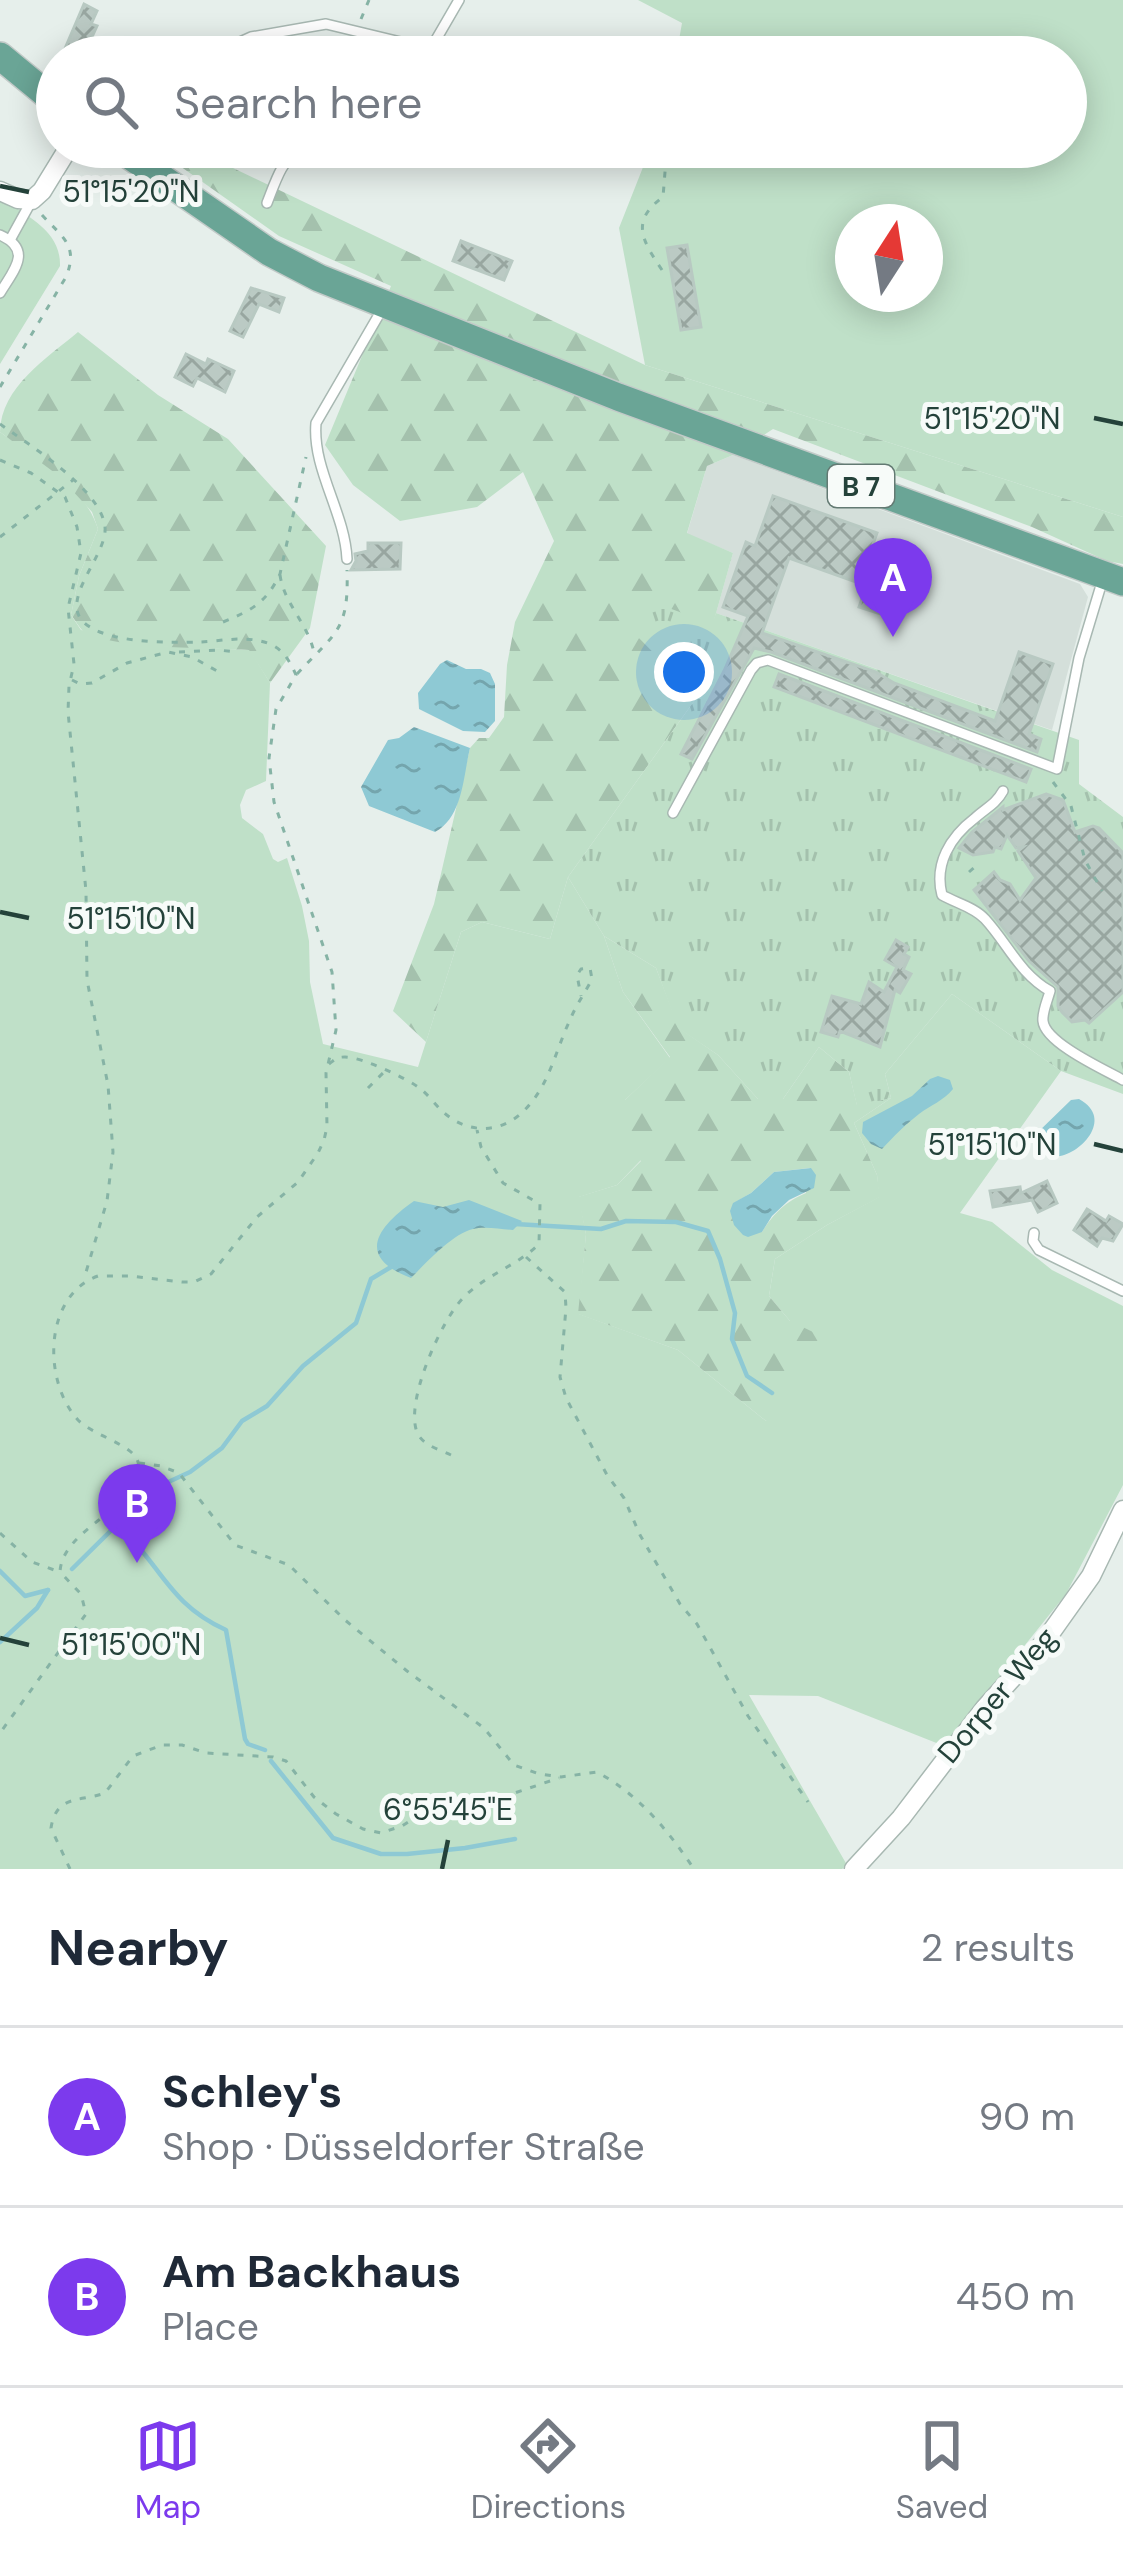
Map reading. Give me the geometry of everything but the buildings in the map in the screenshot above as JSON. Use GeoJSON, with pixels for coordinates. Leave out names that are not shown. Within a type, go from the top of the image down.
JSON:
{"type":"FeatureCollection","features":[{"type":"Feature","properties":{"kind":"main road"},"geometry":{"type":"LineString","coordinates":[[0,56],[36,86]]}},
{"type":"Feature","properties":{"kind":"main road","name":"B 7"},"geometry":{"type":"LineString","coordinates":[[148,168],[281,259],[319,278],[566,376],[1113,579]]}},
{"type":"Feature","properties":{"kind":"street"},"geometry":{"type":"LineString","coordinates":[[0,191],[32,200],[56,168]]}},
{"type":"Feature","properties":{"kind":"street","name":"Dorper Weg"},"geometry":{"type":"LineString","coordinates":[[854,1869],[1042,1645],[1091,1576],[1123,1510]]}},
{"type":"Feature","properties":{"kind":"lane"},"geometry":{"type":"LineString","coordinates":[[438,36],[459,0]]}},
{"type":"Feature","properties":{"kind":"lane"},"geometry":{"type":"LineString","coordinates":[[261,36],[326,24],[372,36]]}},
{"type":"Feature","properties":{"kind":"lane"},"geometry":{"type":"LineString","coordinates":[[267,203],[280,168]]}},
{"type":"Feature","properties":{"kind":"lane"},"geometry":{"type":"LineString","coordinates":[[0,293],[19,262],[18,250],[5,237],[32,200]]}},
{"type":"Feature","properties":{"kind":"lane"},"geometry":{"type":"LineString","coordinates":[[347,559],[346,540],[316,445],[316,422],[385,305]]}},
{"type":"Feature","properties":{"kind":"lane"},"geometry":{"type":"LineString","coordinates":[[673,813],[751,670],[768,660],[1057,769],[1076,674],[1113,579]]}},
{"type":"Feature","properties":{"kind":"lane"},"geometry":{"type":"LineString","coordinates":[[1004,791],[950,845],[940,862],[942,895],[976,910],[1031,980],[1050,991],[1042,1020],[1047,1031],[1123,1080]]}},
{"type":"Feature","properties":{"kind":"lane"},"geometry":{"type":"LineString","coordinates":[[1034,1233],[1036,1248],[1123,1291]]}},
{"type":"Feature","properties":{"kind":"path"},"geometry":{"type":"LineString","coordinates":[[355,31],[369,0]]}},
{"type":"Feature","properties":{"kind":"path"},"geometry":{"type":"LineString","coordinates":[[662,270],[641,224],[647,208],[663,197],[665,168]]}},
{"type":"Feature","properties":{"kind":"path"},"geometry":{"type":"LineString","coordinates":[[0,387],[71,264],[65,239],[32,200]]}},
{"type":"Feature","properties":{"kind":"path"},"geometry":{"type":"LineString","coordinates":[[0,424],[73,480],[95,504],[105,526],[102,545],[78,594],[77,613],[83,623],[136,639],[235,639],[266,644],[285,655],[296,675]]}},
{"type":"Feature","properties":{"kind":"path"},"geometry":{"type":"LineString","coordinates":[[223,622],[269,596],[280,574],[315,433]]}},
{"type":"Feature","properties":{"kind":"path"},"geometry":{"type":"LineString","coordinates":[[0,460],[58,492],[70,506],[82,548],[68,600],[74,656],[68,712],[88,923],[87,980],[108,1085],[113,1152],[107,1201],[83,1281],[70,1296],[53,1345],[56,1382],[83,1425],[126,1447],[138,1462],[179,1473],[235,1545],[289,1565],[407,1672],[484,1728],[514,1765],[561,1778]]}},
{"type":"Feature","properties":{"kind":"path"},"geometry":{"type":"LineString","coordinates":[[0,537],[73,480]]}},
{"type":"Feature","properties":{"kind":"path"},"geometry":{"type":"LineString","coordinates":[[83,1281],[98,1276],[194,1282],[218,1268],[249,1226],[298,1182],[318,1154],[327,1126],[325,1088],[336,1030],[332,972],[274,802],[269,758],[276,709],[296,675],[341,628],[348,594],[347,559]]}},
{"type":"Feature","properties":{"kind":"path"},"geometry":{"type":"LineString","coordinates":[[280,574],[281,588],[311,640],[314,657]]}},
{"type":"Feature","properties":{"kind":"path"},"geometry":{"type":"LineString","coordinates":[[70,679],[92,683],[128,663],[172,652],[235,652]]}},
{"type":"Feature","properties":{"kind":"path"},"geometry":{"type":"LineString","coordinates":[[172,652],[218,671]]}},
{"type":"Feature","properties":{"kind":"path"},"geometry":{"type":"LineString","coordinates":[[1053,782],[1071,806],[1085,860],[1102,891]]}},
{"type":"Feature","properties":{"kind":"path"},"geometry":{"type":"LineString","coordinates":[[969,872],[977,864]]}},
{"type":"Feature","properties":{"kind":"path"},"geometry":{"type":"LineString","coordinates":[[328,1065],[346,1057],[418,1087],[453,1120],[477,1130],[503,1126],[532,1102],[581,996]]}},
{"type":"Feature","properties":{"kind":"path"},"geometry":{"type":"LineString","coordinates":[[368,1088],[385,1071]]}},
{"type":"Feature","properties":{"kind":"path"},"geometry":{"type":"LineString","coordinates":[[451,1455],[428,1444],[415,1426],[421,1381],[458,1303],[539,1244],[542,1212],[540,1204],[499,1178],[481,1148],[477,1130]]}},
{"type":"Feature","properties":{"kind":"path"},"geometry":{"type":"LineString","coordinates":[[526,1257],[567,1298],[560,1377],[566,1398],[680,1604],[697,1624],[748,1716],[808,1802]]}},
{"type":"Feature","properties":{"kind":"path"},"geometry":{"type":"LineString","coordinates":[[60,1572],[62,1556],[72,1541],[132,1488],[138,1462]]}},
{"type":"Feature","properties":{"kind":"path"},"geometry":{"type":"LineString","coordinates":[[0,1533],[32,1562],[60,1572],[81,1594],[86,1614],[0,1733]]}},
{"type":"Feature","properties":{"kind":"path"},"geometry":{"type":"LineString","coordinates":[[70,1869],[51,1828],[56,1811],[70,1801],[105,1793],[133,1756],[172,1743],[206,1753],[286,1761],[314,1797],[336,1814],[381,1833],[424,1813],[473,1808],[561,1778],[597,1772],[650,1810],[694,1869]]}},
{"type":"Feature","properties":{"kind":"shaded area"},"geometry":{"type":"Polygon","coordinates":[[[733,455],[1080,584],[1088,597],[1052,730],[716,613],[733,553],[687,534],[707,466],[733,455]]]}},
{"type":"Feature","properties":{"kind":"green space"},"geometry":{"type":"Polygon","coordinates":[[[638,0],[1123,0],[1123,517],[645,365],[619,228],[643,168],[1087,168],[1087,36],[680,36],[682,23],[638,0]]]}},
{"type":"Feature","properties":{"kind":"green space"},"geometry":{"type":"Polygon","coordinates":[[[183,168],[233,168],[645,365],[1123,517],[1123,564],[773,429],[707,466],[687,533],[733,553],[697,697],[568,877],[550,939],[482,922],[461,932],[426,1042],[393,1011],[434,904],[470,748],[479,738],[489,738],[504,717],[515,622],[554,541],[523,472],[477,507],[400,521],[353,485],[325,445],[391,286],[279,236],[183,168]]]}},
{"type":"Feature","properties":{"kind":"green space"},"geometry":{"type":"Polygon","coordinates":[[[0,197],[49,234],[60,266],[0,364],[0,197]]]}},
{"type":"Feature","properties":{"kind":"green space"},"geometry":{"type":"Polygon","coordinates":[[[78,332],[158,395],[228,439],[326,546],[310,628],[270,683],[249,650],[114,641],[83,631],[71,615],[79,576],[98,529],[92,512],[59,476],[0,432],[2,416],[17,387],[78,332]]]}},
{"type":"Feature","properties":{"kind":"green space"},"geometry":{"type":"Polygon","coordinates":[[[0,432],[70,486],[98,529],[79,576],[71,615],[81,630],[163,646],[250,650],[270,683],[266,781],[246,790],[240,805],[242,818],[263,834],[273,859],[287,858],[309,941],[310,982],[323,1044],[418,1067],[461,932],[482,922],[550,939],[568,877],[604,936],[623,992],[670,1058],[625,1100],[641,1160],[617,1185],[579,1197],[586,1234],[579,1314],[678,1350],[766,1421],[790,1321],[769,1296],[775,1259],[879,1197],[877,1175],[854,1123],[891,1098],[885,1074],[952,994],[1061,1071],[960,1213],[992,1222],[1052,1270],[1123,1306],[1123,1485],[1066,1594],[944,1746],[818,1696],[749,1695],[847,1865],[842,1869],[0,1869],[0,432]]]}},
{"type":"Feature","properties":{"kind":"green space"},"geometry":{"type":"Polygon","coordinates":[[[658,604],[712,624],[716,613],[1079,740],[1079,784],[1123,817],[1123,1094],[1061,1071],[952,994],[885,1074],[891,1098],[857,1106],[849,1072],[819,1047],[783,1099],[758,1099],[718,1055],[678,1028],[656,968],[604,936],[568,877],[697,697],[633,632],[658,604]]]}},
{"type":"Feature","properties":{"kind":"green space"},"geometry":{"type":"Polygon","coordinates":[[[604,936],[656,968],[679,1028],[718,1055],[758,1099],[783,1099],[819,1047],[849,1072],[857,1105],[891,1098],[854,1123],[877,1175],[880,1197],[775,1259],[769,1296],[790,1321],[836,1343],[766,1421],[678,1350],[578,1314],[586,1234],[578,1197],[617,1185],[641,1161],[614,1128],[625,1100],[670,1057],[623,992],[604,936]],[[810,1168],[774,1172],[734,1203],[762,1232],[781,1209],[806,1193],[810,1168]]]}},
{"type":"Feature","properties":{"kind":"water"},"geometry":{"type":"Polygon","coordinates":[[[447,660],[490,673],[495,684],[495,721],[485,732],[463,731],[419,709],[418,693],[447,660]]]}},
{"type":"Feature","properties":{"kind":"water"},"geometry":{"type":"Polygon","coordinates":[[[414,727],[470,748],[457,806],[435,832],[369,806],[361,787],[388,740],[414,727]]]}},
{"type":"Feature","properties":{"kind":"water"},"geometry":{"type":"Polygon","coordinates":[[[938,1076],[950,1080],[953,1089],[882,1149],[871,1144],[862,1133],[863,1122],[938,1076]]]}},
{"type":"Feature","properties":{"kind":"water"},"geometry":{"type":"Polygon","coordinates":[[[1079,1099],[1094,1117],[1088,1137],[1061,1156],[1045,1153],[1036,1145],[1035,1135],[1071,1100],[1079,1099]]]}},
{"type":"Feature","properties":{"kind":"water"},"geometry":{"type":"Polygon","coordinates":[[[811,1168],[816,1175],[814,1188],[789,1200],[762,1232],[748,1237],[734,1225],[733,1203],[774,1172],[811,1168]]]}},
{"type":"Feature","properties":{"kind":"water"},"geometry":{"type":"Polygon","coordinates":[[[469,1200],[522,1221],[513,1230],[465,1232],[411,1278],[383,1261],[378,1251],[382,1231],[414,1201],[443,1207],[469,1200]]]}},
{"type":"Feature","properties":{"kind":"waterway"},"geometry":{"type":"LineString","coordinates":[[515,1224],[601,1229],[626,1221],[676,1222],[708,1231],[735,1313],[732,1339],[747,1376],[772,1393]]}},
{"type":"Feature","properties":{"kind":"waterway"},"geometry":{"type":"LineString","coordinates":[[72,1569],[153,1489],[190,1472],[222,1448],[242,1421],[267,1406],[303,1366],[356,1323],[371,1279],[391,1267]]}},
{"type":"Feature","properties":{"kind":"waterway"},"geometry":{"type":"LineString","coordinates":[[118,1525],[177,1595],[226,1630],[245,1739],[265,1750]]}},
{"type":"Feature","properties":{"kind":"waterway"},"geometry":{"type":"LineString","coordinates":[[0,1571],[25,1596],[48,1590]]}},
{"type":"Feature","properties":{"kind":"waterway"},"geometry":{"type":"LineString","coordinates":[[0,1642],[37,1608],[48,1590]]}},
{"type":"Feature","properties":{"kind":"waterway"},"geometry":{"type":"LineString","coordinates":[[271,1761],[333,1838],[381,1854],[515,1839]]}},
{"type":"Feature","properties":{"kind":"place","name":"Schley's"},"geometry":{"type":"Point","coordinates":[893,637]}},
{"type":"Feature","properties":{"kind":"place","name":"Am Backhaus"},"geometry":{"type":"Point","coordinates":[137,1563]}}]}
